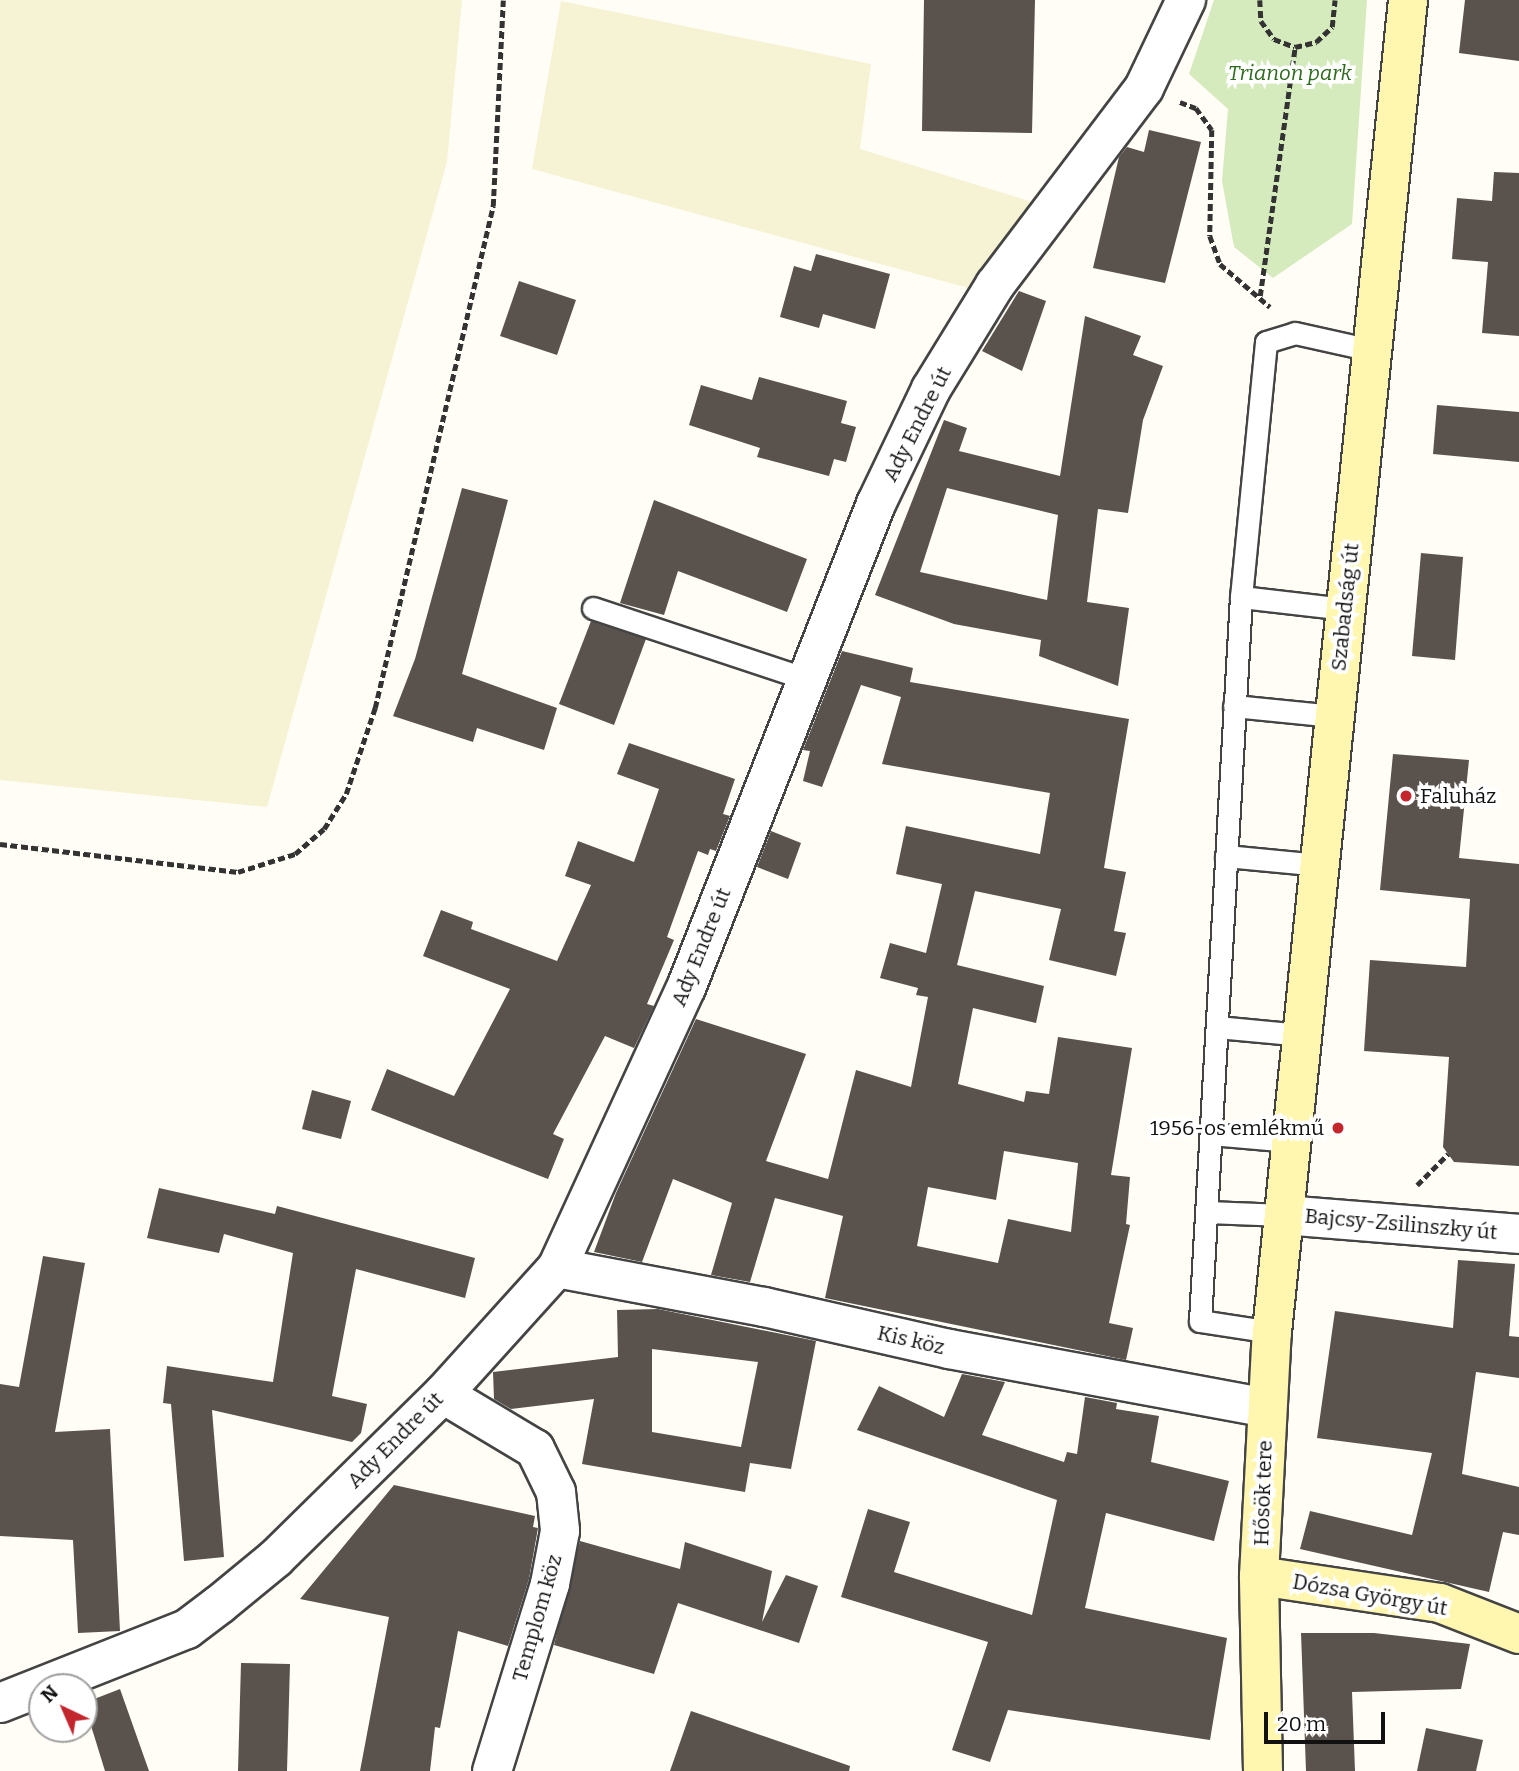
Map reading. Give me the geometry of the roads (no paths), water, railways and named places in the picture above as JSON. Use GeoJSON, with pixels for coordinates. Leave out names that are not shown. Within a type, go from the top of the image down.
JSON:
{"type":"FeatureCollection","features":[{"type":"Feature","properties":{"kind":"main road","name":"Szabadság út"},"geometry":{"type":"LineString","coordinates":[[1284,1215],[1408,0]]}},
{"type":"Feature","properties":{"kind":"main road","name":"Hősök tere"},"geometry":{"type":"LineString","coordinates":[[1263,1771],[1259,1576],[1266,1408],[1284,1215]]}},
{"type":"Feature","properties":{"kind":"main road","name":"Dózsa György út"},"geometry":{"type":"LineString","coordinates":[[1259,1576],[1440,1602],[1519,1634]]}},
{"type":"Feature","properties":{"kind":"street","name":"Ady Endre út"},"geometry":{"type":"LineString","coordinates":[[0,1703],[187,1629],[276,1558],[443,1394],[557,1268],[686,988],[876,504],[931,389],[995,285],[1144,88],[1186,0]]}},
{"type":"Feature","properties":{"kind":"street","name":"Bajcsy-Zsilinszky út"},"geometry":{"type":"LineString","coordinates":[[1284,1215],[1519,1234]]}},
{"type":"Feature","properties":{"kind":"street","name":"Kis köz"},"geometry":{"type":"LineString","coordinates":[[557,1268],[764,1307],[949,1349],[1266,1408]]}},
{"type":"Feature","properties":{"kind":"street","name":"Templom köz"},"geometry":{"type":"LineString","coordinates":[[443,1394],[535,1449],[556,1492],[560,1531],[550,1584],[492,1771]]}},
{"type":"Feature","properties":{"kind":"lane"},"geometry":{"type":"LineString","coordinates":[[1272,1332],[1200,1321],[1241,597],[1266,342],[1296,333],[1371,350]]}},
{"type":"Feature","properties":{"kind":"lane"},"geometry":{"type":"LineString","coordinates":[[1241,597],[1344,609]]}},
{"type":"Feature","properties":{"kind":"lane"},"geometry":{"type":"LineString","coordinates":[[593,608],[807,678]]}},
{"type":"Feature","properties":{"kind":"lane"},"geometry":{"type":"LineString","coordinates":[[1234,706],[1334,716]]}},
{"type":"Feature","properties":{"kind":"lane"},"geometry":{"type":"LineString","coordinates":[[1226,856],[1319,865]]}},
{"type":"Feature","properties":{"kind":"lane"},"geometry":{"type":"LineString","coordinates":[[1217,1027],[1301,1035]]}},
{"type":"Feature","properties":{"kind":"lane"},"geometry":{"type":"LineString","coordinates":[[1211,1134],[1291,1141]]}},
{"type":"Feature","properties":{"kind":"lane"},"geometry":{"type":"LineString","coordinates":[[1207,1212],[1284,1215]]}},
{"type":"Feature","properties":{"kind":"place","name":"Faluház"},"geometry":{"type":"Point","coordinates":[1406,796]}},
{"type":"Feature","properties":{"kind":"place","name":"1956-os emlékmű"},"geometry":{"type":"Point","coordinates":[1338,1128]}},
{"type":"Feature","properties":{"kind":"park label","name":"Trianon park"},"geometry":{"type":"Point","coordinates":[1290,73]}}]}
